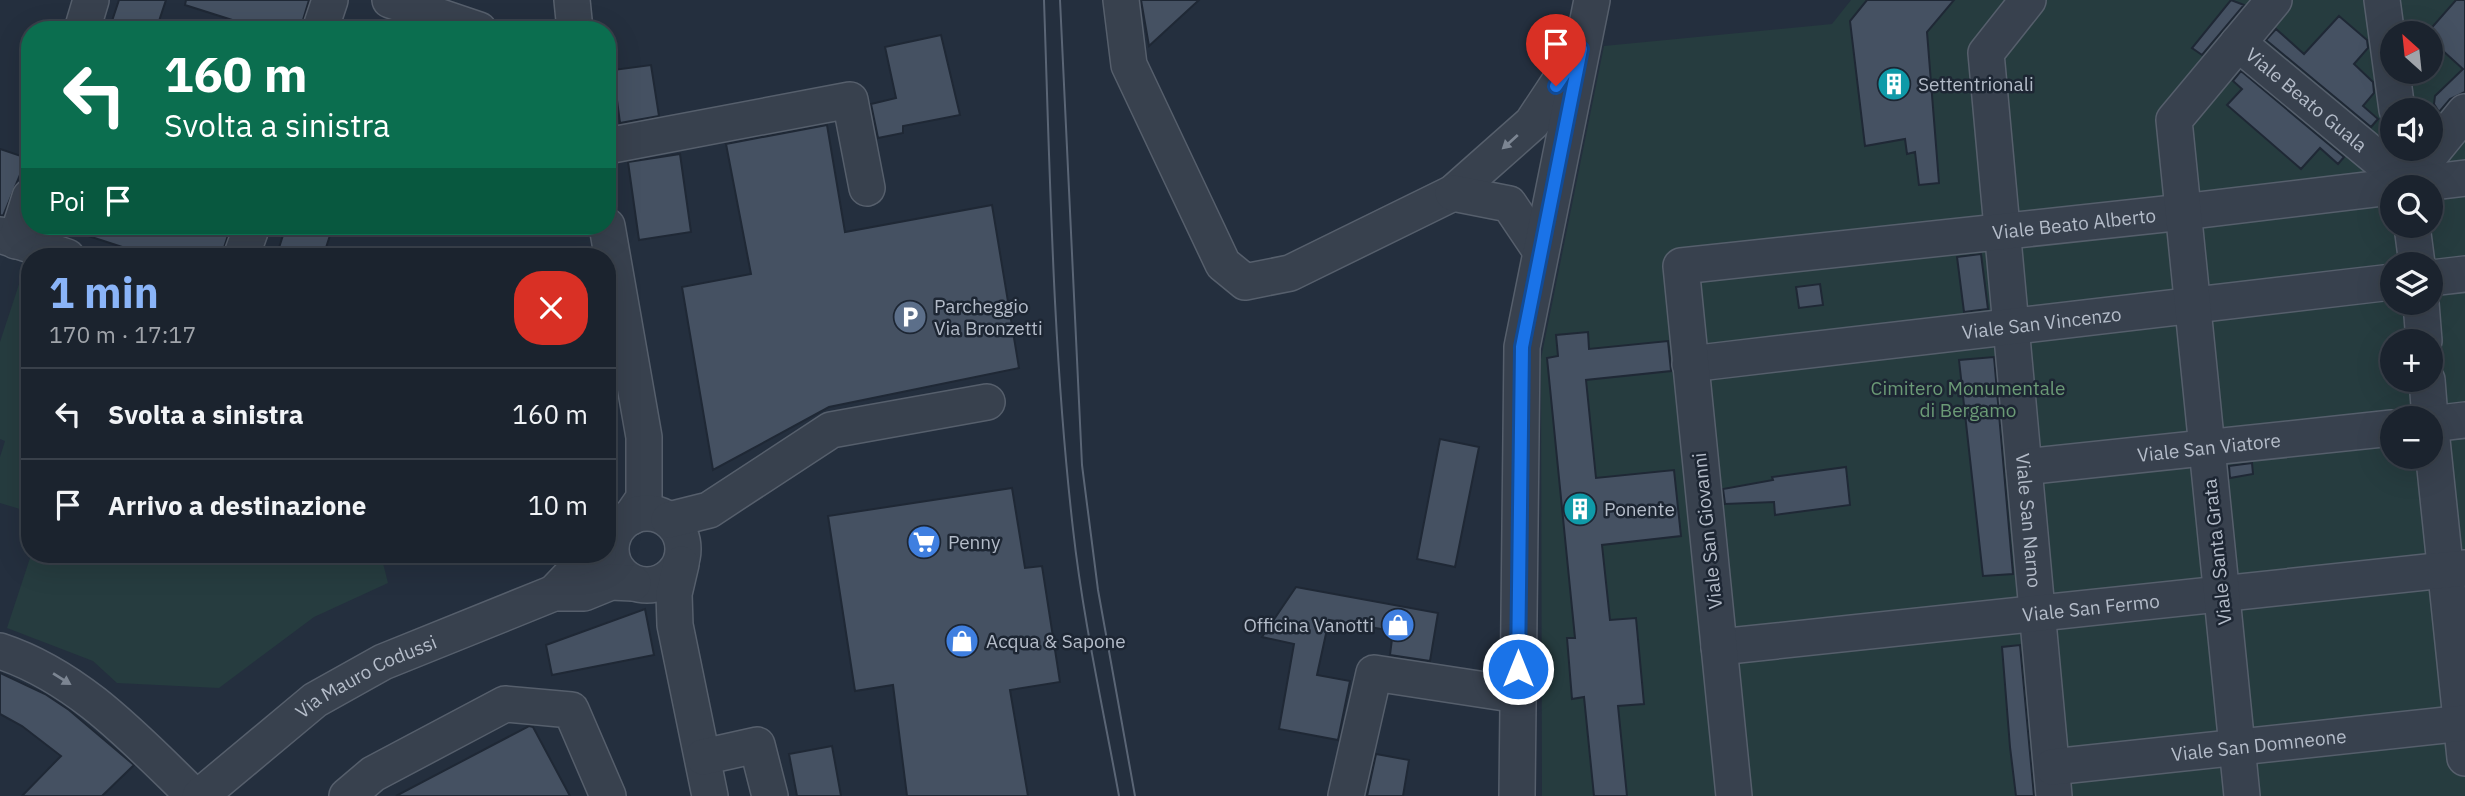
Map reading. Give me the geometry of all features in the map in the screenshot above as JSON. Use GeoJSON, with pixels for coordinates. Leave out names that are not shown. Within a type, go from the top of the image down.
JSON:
{"type":"FeatureCollection","features":[{"type":"Feature","properties":{"kind":"street"},"geometry":{"type":"LineString","coordinates":[[85,21],[91,0]]}},
{"type":"Feature","properties":{"kind":"street"},"geometry":{"type":"LineString","coordinates":[[323,21],[330,0]]}},
{"type":"Feature","properties":{"kind":"street"},"geometry":{"type":"LineString","coordinates":[[390,0],[452,21]]}},
{"type":"Feature","properties":{"kind":"street"},"geometry":{"type":"LineString","coordinates":[[572,0],[574,21]]}},
{"type":"Feature","properties":{"kind":"street"},"geometry":{"type":"LineString","coordinates":[[1121,0],[1129,65],[1223,264],[1245,282],[1290,273],[1453,193],[1532,123],[1581,49]]}},
{"type":"Feature","properties":{"kind":"street"},"geometry":{"type":"LineString","coordinates":[[1517,796],[1522,359],[1540,250],[1592,0]]}},
{"type":"Feature","properties":{"kind":"street","name":"Viale San Narno"},"geometry":{"type":"LineString","coordinates":[[2028,0],[1986,52],[2053,781]]}},
{"type":"Feature","properties":{"kind":"street","name":"Viale Santa Grata"},"geometry":{"type":"LineString","coordinates":[[2242,796],[2174,120],[2274,0]]}},
{"type":"Feature","properties":{"kind":"street"},"geometry":{"type":"LineString","coordinates":[[2382,0],[2395,98]]}},
{"type":"Feature","properties":{"kind":"street","name":"Viale Beato Guala"},"geometry":{"type":"LineString","coordinates":[[2238,43],[2395,175]]}},
{"type":"Feature","properties":{"kind":"street"},"geometry":{"type":"LineString","coordinates":[[616,144],[850,100],[867,188]]}},
{"type":"Feature","properties":{"kind":"street"},"geometry":{"type":"LineString","coordinates":[[2415,175],[2465,113]]}},
{"type":"Feature","properties":{"kind":"street","name":"Viale Beato Alberto"},"geometry":{"type":"LineString","coordinates":[[2443,181],[2465,178]]}},
{"type":"Feature","properties":{"kind":"street","name":"Viale Beato Alberto"},"geometry":{"type":"LineString","coordinates":[[1681,266],[2380,188]]}},
{"type":"Feature","properties":{"kind":"street"},"geometry":{"type":"LineString","coordinates":[[1453,193],[1509,204],[1540,250]]}},
{"type":"Feature","properties":{"kind":"street"},"geometry":{"type":"LineString","coordinates":[[21,214],[8,238],[39,248]]}},
{"type":"Feature","properties":{"kind":"street","name":"Viale San Giovanni"},"geometry":{"type":"LineString","coordinates":[[1681,266],[1734,796]]}},
{"type":"Feature","properties":{"kind":"street"},"geometry":{"type":"LineString","coordinates":[[2443,277],[2465,274]]}},
{"type":"Feature","properties":{"kind":"street","name":"Viale San Vincenzo"},"geometry":{"type":"LineString","coordinates":[[1690,365],[2380,284]]}},
{"type":"Feature","properties":{"kind":"street"},"geometry":{"type":"LineString","coordinates":[[616,336],[621,397],[660,462],[668,494],[668,520]]}},
{"type":"Feature","properties":{"kind":"street"},"geometry":{"type":"LineString","coordinates":[[668,520],[709,510],[831,430],[987,402]]}},
{"type":"Feature","properties":{"kind":"street"},"geometry":{"type":"LineString","coordinates":[[2443,423],[2465,420]]}},
{"type":"Feature","properties":{"kind":"street","name":"Viale San Viatore"},"geometry":{"type":"LineString","coordinates":[[2024,467],[2380,429]]}},
{"type":"Feature","properties":{"kind":"street"},"geometry":{"type":"LineString","coordinates":[[616,531],[631,517],[644,498],[644,437]]}},
{"type":"Feature","properties":{"kind":"street"},"geometry":{"type":"LineString","coordinates":[[2438,469],[2455,569],[2465,758]]}},
{"type":"Feature","properties":{"kind":"street"},"geometry":{"type":"LineString","coordinates":[[709,510],[692,533],[682,558],[674,594],[675,625],[710,796]]}},
{"type":"Feature","properties":{"kind":"street"},"geometry":{"type":"LineString","coordinates":[[631,517],[649,513],[668,520],[680,534],[682,558],[668,579],[659,583],[636,584]]}},
{"type":"Feature","properties":{"kind":"street","name":"Via Mauro Codussi"},"geometry":{"type":"LineString","coordinates":[[554,593],[587,563]]}},
{"type":"Feature","properties":{"kind":"street"},"geometry":{"type":"LineString","coordinates":[[613,563],[636,584],[657,596],[675,625]]}},
{"type":"Feature","properties":{"kind":"street","name":"Viale San Fermo"},"geometry":{"type":"LineString","coordinates":[[1719,647],[2455,569]]}},
{"type":"Feature","properties":{"kind":"street","name":"Via Mauro Codussi"},"geometry":{"type":"LineString","coordinates":[[200,796],[315,700],[383,662],[554,593],[584,593],[611,582],[636,584]]}},
{"type":"Feature","properties":{"kind":"street"},"geometry":{"type":"LineString","coordinates":[[0,651],[51,673],[79,690],[194,796]]}},
{"type":"Feature","properties":{"kind":"street"},"geometry":{"type":"LineString","coordinates":[[1346,796],[1374,673],[1518,695]]}},
{"type":"Feature","properties":{"kind":"street"},"geometry":{"type":"LineString","coordinates":[[347,796],[373,774],[505,704],[572,710],[608,796]]}},
{"type":"Feature","properties":{"kind":"street","name":"Viale San Domneone"},"geometry":{"type":"LineString","coordinates":[[2053,781],[2237,747],[2463,723]]}},
{"type":"Feature","properties":{"kind":"street"},"geometry":{"type":"LineString","coordinates":[[703,757],[757,745],[769,796]]}},
{"type":"Feature","properties":{"kind":"green space","name":"Cimitero Monumentale di Bergamo"},"geometry":{"type":"Polygon","coordinates":[[[1851,0],[2465,0],[2465,796],[1542,796],[1541,359],[1604,46],[1832,24],[1851,0]]]}},
{"type":"Feature","properties":{"kind":"green space"},"geometry":{"type":"Polygon","coordinates":[[[21,278],[21,509],[0,503],[0,457],[5,441],[0,439],[0,342],[21,278]]]}},
{"type":"Feature","properties":{"kind":"green space"},"geometry":{"type":"Polygon","coordinates":[[[28,563],[383,563],[388,583],[314,617],[219,688],[117,683],[93,661],[7,628],[28,563]]]}},
{"type":"Feature","properties":{"kind":"building"},"geometry":{"type":"Polygon","coordinates":[[[119,0],[166,0],[159,21],[112,21],[119,0]]]}},
{"type":"Feature","properties":{"kind":"building"},"geometry":{"type":"Polygon","coordinates":[[[186,0],[309,0],[303,21],[235,21],[185,5],[186,0]]]}},
{"type":"Feature","properties":{"kind":"building"},"geometry":{"type":"Polygon","coordinates":[[[1141,0],[1199,0],[1149,46],[1141,0]]]}},
{"type":"Feature","properties":{"kind":"building","name":"Settentrionali"},"geometry":{"type":"Polygon","coordinates":[[[1867,0],[1954,0],[1927,32],[1939,183],[1919,185],[1915,152],[1907,154],[1905,139],[1865,146],[1850,21],[1867,0]]]}},
{"type":"Feature","properties":{"kind":"building"},"geometry":{"type":"Polygon","coordinates":[[[2231,0],[2244,5],[2202,55],[2192,48],[2231,0]]]}},
{"type":"Feature","properties":{"kind":"building"},"geometry":{"type":"Polygon","coordinates":[[[2456,0],[2465,0],[2465,92],[2450,99],[2443,107],[2443,98],[2435,96],[2463,69],[2443,51],[2443,21],[2438,21],[2456,0]]]}},
{"type":"Feature","properties":{"kind":"building"},"geometry":{"type":"Polygon","coordinates":[[[2339,16],[2367,40],[2368,48],[2354,64],[2373,82],[2374,93],[2363,106],[2378,119],[2371,127],[2266,40],[2276,29],[2304,54],[2339,16]]]}},
{"type":"Feature","properties":{"kind":"building"},"geometry":{"type":"Polygon","coordinates":[[[941,35],[960,115],[903,126],[903,133],[878,138],[871,104],[896,98],[885,47],[941,35]]]}},
{"type":"Feature","properties":{"kind":"building"},"geometry":{"type":"Polygon","coordinates":[[[651,65],[659,116],[620,123],[616,70],[651,65]]]}},
{"type":"Feature","properties":{"kind":"building"},"geometry":{"type":"Polygon","coordinates":[[[2241,71],[2344,157],[2338,164],[2320,148],[2301,169],[2227,105],[2242,89],[2233,81],[2241,71]]]}},
{"type":"Feature","properties":{"kind":"building"},"geometry":{"type":"Polygon","coordinates":[[[827,125],[845,232],[992,205],[1019,368],[829,407],[713,470],[682,287],[751,274],[726,144],[827,125]]]}},
{"type":"Feature","properties":{"kind":"building"},"geometry":{"type":"Polygon","coordinates":[[[0,149],[21,156],[21,172],[3,216],[0,215],[0,149]]]}},
{"type":"Feature","properties":{"kind":"building"},"geometry":{"type":"Polygon","coordinates":[[[680,154],[691,232],[639,240],[628,162],[680,154]]]}},
{"type":"Feature","properties":{"kind":"building"},"geometry":{"type":"Polygon","coordinates":[[[85,235],[228,235],[224,248],[125,248],[85,235]]]}},
{"type":"Feature","properties":{"kind":"building"},"geometry":{"type":"Polygon","coordinates":[[[283,235],[330,235],[326,248],[279,248],[283,235]]]}},
{"type":"Feature","properties":{"kind":"building"},"geometry":{"type":"Polygon","coordinates":[[[1981,254],[1988,309],[1964,312],[1957,257],[1981,254]]]}},
{"type":"Feature","properties":{"kind":"building"},"geometry":{"type":"Polygon","coordinates":[[[1820,284],[1823,305],[1799,308],[1796,287],[1820,284]]]}},
{"type":"Feature","properties":{"kind":"building","name":"Ponente"},"geometry":{"type":"Polygon","coordinates":[[[1588,332],[1589,349],[1668,341],[1671,371],[1586,380],[1596,478],[1674,470],[1681,536],[1602,545],[1610,620],[1636,618],[1644,704],[1618,706],[1627,796],[1594,796],[1584,697],[1572,699],[1567,638],[1575,638],[1547,358],[1558,356],[1556,335],[1588,332]]]}},
{"type":"Feature","properties":{"kind":"building"},"geometry":{"type":"Polygon","coordinates":[[[1994,357],[2013,574],[1983,576],[1959,360],[1994,357]]]}},
{"type":"Feature","properties":{"kind":"building"},"geometry":{"type":"Polygon","coordinates":[[[1440,439],[1479,447],[1455,567],[1417,559],[1440,439]]]}},
{"type":"Feature","properties":{"kind":"building"},"geometry":{"type":"Polygon","coordinates":[[[2252,463],[2253,474],[2230,478],[2229,466],[2252,463]]]}},
{"type":"Feature","properties":{"kind":"building"},"geometry":{"type":"Polygon","coordinates":[[[1846,467],[1850,505],[1775,515],[1774,502],[1725,504],[1723,489],[1773,480],[1772,477],[1846,467]]]}},
{"type":"Feature","properties":{"kind":"building"},"geometry":{"type":"Polygon","coordinates":[[[1012,488],[1025,568],[1042,566],[1060,682],[1010,690],[1028,796],[907,796],[893,685],[855,691],[828,516],[1012,488]]]}},
{"type":"Feature","properties":{"kind":"building"},"geometry":{"type":"Polygon","coordinates":[[[1296,587],[1438,613],[1430,661],[1390,655],[1393,631],[1329,620],[1317,675],[1350,681],[1338,740],[1279,729],[1294,644],[1262,637],[1296,587]]]}},
{"type":"Feature","properties":{"kind":"building"},"geometry":{"type":"Polygon","coordinates":[[[645,609],[654,655],[552,675],[546,645],[645,609]]]}},
{"type":"Feature","properties":{"kind":"building"},"geometry":{"type":"Polygon","coordinates":[[[2020,645],[2034,796],[2016,796],[2010,747],[2002,647],[2020,645]]]}},
{"type":"Feature","properties":{"kind":"building"},"geometry":{"type":"Polygon","coordinates":[[[0,673],[45,694],[69,710],[134,765],[102,796],[22,796],[61,756],[22,726],[0,714],[0,673]]]}},
{"type":"Feature","properties":{"kind":"building"},"geometry":{"type":"Polygon","coordinates":[[[529,726],[533,727],[570,796],[396,796],[529,726]]]}},
{"type":"Feature","properties":{"kind":"building"},"geometry":{"type":"Polygon","coordinates":[[[832,746],[841,796],[797,796],[789,754],[832,746]]]}},
{"type":"Feature","properties":{"kind":"building"},"geometry":{"type":"Polygon","coordinates":[[[1376,754],[1409,760],[1403,796],[1367,796],[1376,754]]]}},
{"type":"Feature","properties":{"kind":"tram line"},"geometry":{"type":"LineString","coordinates":[[1044,0],[1053,265],[1066,463],[1082,596],[1119,796]]}},
{"type":"Feature","properties":{"kind":"tram line"},"geometry":{"type":"LineString","coordinates":[[1060,0],[1082,465],[1098,590],[1135,796]]}},
{"type":"Feature","properties":{"kind":"place","name":"Settentrionali"},"geometry":{"type":"Point","coordinates":[1894,84]}},
{"type":"Feature","properties":{"kind":"place","name":"Parcheggio Via Bronzetti"},"geometry":{"type":"Point","coordinates":[910,317]}},
{"type":"Feature","properties":{"kind":"place","name":"Ponente"},"geometry":{"type":"Point","coordinates":[1580,509]}},
{"type":"Feature","properties":{"kind":"place","name":"Penny"},"geometry":{"type":"Point","coordinates":[924,542]}},
{"type":"Feature","properties":{"kind":"place","name":"Officina Vanotti"},"geometry":{"type":"Point","coordinates":[1398,625]}},
{"type":"Feature","properties":{"kind":"place","name":"Acqua & Sapone"},"geometry":{"type":"Point","coordinates":[962,641]}},
{"type":"Feature","properties":{"kind":"route"},"geometry":{"type":"LineString","coordinates":[[1518,669],[1522,347],[1581,49],[1556,86]]}}]}
